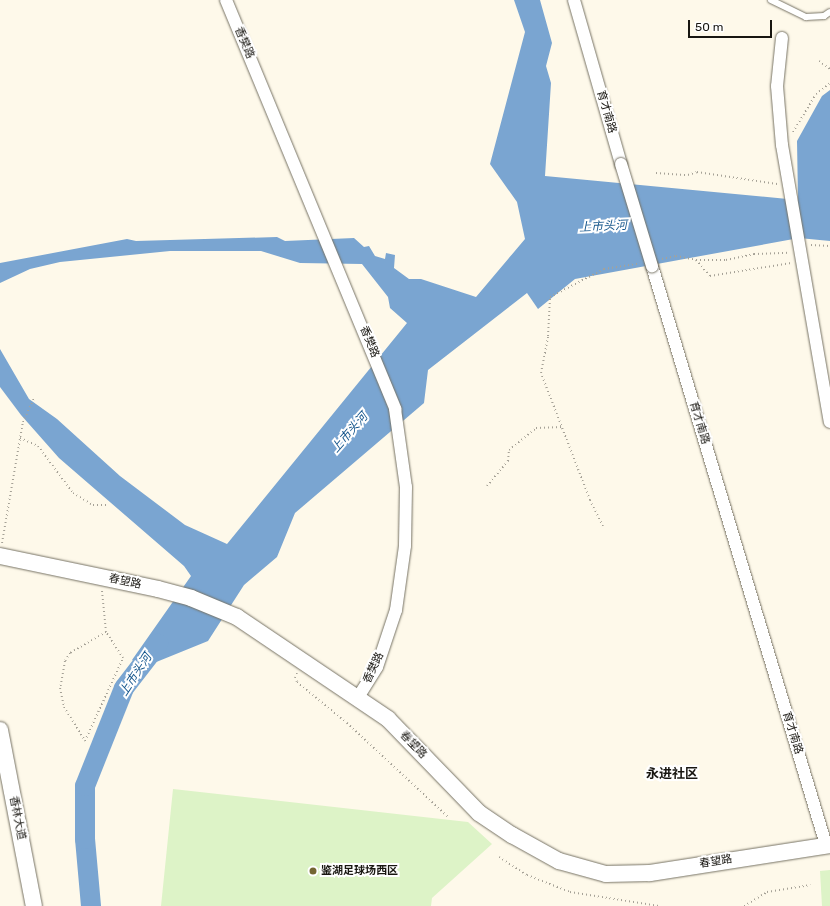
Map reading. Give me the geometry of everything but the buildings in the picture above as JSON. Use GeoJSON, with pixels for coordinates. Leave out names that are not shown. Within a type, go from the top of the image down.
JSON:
{"type":"FeatureCollection","features":[{"type":"Feature","properties":{"kind":"street","name":"香樊路"},"geometry":{"type":"LineString","coordinates":[[226,0],[322,227],[395,409],[406,487],[405,546],[396,610],[377,667],[358,698]]}},
{"type":"Feature","properties":{"kind":"street","name":"育才南路"},"geometry":{"type":"LineString","coordinates":[[574,0],[621,164],[828,845]]}},
{"type":"Feature","properties":{"kind":"street"},"geometry":{"type":"LineString","coordinates":[[782,38],[777,86],[782,145],[830,422]]}},
{"type":"Feature","properties":{"kind":"street","name":"春望路"},"geometry":{"type":"LineString","coordinates":[[0,556],[158,589],[191,598],[237,617],[388,719],[479,813],[512,835],[559,861],[606,874],[650,873],[828,845]]}},
{"type":"Feature","properties":{"kind":"street","name":"香林大道"},"geometry":{"type":"LineString","coordinates":[[0,730],[34,906]]}},
{"type":"Feature","properties":{"kind":"lane"},"geometry":{"type":"LineString","coordinates":[[771,0],[806,17],[824,16],[830,12]]}},
{"type":"Feature","properties":{"kind":"path"},"geometry":{"type":"LineString","coordinates":[[819,61],[830,69]]}},
{"type":"Feature","properties":{"kind":"path"},"geometry":{"type":"LineString","coordinates":[[782,145],[816,94],[830,83]]}},
{"type":"Feature","properties":{"kind":"path"},"geometry":{"type":"LineString","coordinates":[[656,173],[688,175],[697,172],[779,184],[779,174],[789,180]]}},
{"type":"Feature","properties":{"kind":"path"},"geometry":{"type":"LineString","coordinates":[[819,245],[830,246]]}},
{"type":"Feature","properties":{"kind":"path"},"geometry":{"type":"LineString","coordinates":[[696,260],[710,276],[788,265],[801,248]]}},
{"type":"Feature","properties":{"kind":"path"},"geometry":{"type":"LineString","coordinates":[[603,526],[541,373],[548,336],[550,297],[604,269],[651,262],[676,256],[696,260],[726,260],[754,254],[801,248]]}},
{"type":"Feature","properties":{"kind":"path"},"geometry":{"type":"LineString","coordinates":[[0,549],[6,532],[23,422],[34,398]]}},
{"type":"Feature","properties":{"kind":"path"},"geometry":{"type":"LineString","coordinates":[[487,486],[508,461],[509,450],[536,428],[562,427]]}},
{"type":"Feature","properties":{"kind":"path"},"geometry":{"type":"LineString","coordinates":[[20,438],[38,446],[73,493],[93,505],[106,505]]}},
{"type":"Feature","properties":{"kind":"path"},"geometry":{"type":"LineString","coordinates":[[100,577],[106,632],[123,658],[85,741],[64,707],[60,688],[65,661],[70,653],[106,632]]}},
{"type":"Feature","properties":{"kind":"path"},"geometry":{"type":"LineString","coordinates":[[302,661],[295,677],[297,682],[347,723],[448,817]]}},
{"type":"Feature","properties":{"kind":"path"},"geometry":{"type":"LineString","coordinates":[[499,857],[527,875],[570,892],[659,906]]}},
{"type":"Feature","properties":{"kind":"path"},"geometry":{"type":"LineString","coordinates":[[744,906],[766,892],[810,885]]}},
{"type":"Feature","properties":{"kind":"green space","name":"鉴湖足球场西区"},"geometry":{"type":"Polygon","coordinates":[[[173,789],[468,822],[492,844],[432,898],[431,906],[161,906],[173,789]]]}},
{"type":"Feature","properties":{"kind":"green space"},"geometry":{"type":"Polygon","coordinates":[[[830,870],[830,906],[822,906],[820,871],[830,870]]]}},
{"type":"Feature","properties":{"kind":"water"},"geometry":{"type":"Polygon","coordinates":[[[514,0],[540,0],[552,43],[546,66],[551,83],[545,176],[798,200],[797,141],[822,96],[830,90],[830,241],[799,238],[575,279],[538,309],[527,293],[428,370],[424,403],[295,513],[277,557],[244,585],[208,641],[144,667],[132,660],[191,576],[184,566],[59,458],[21,415],[0,387],[0,349],[29,399],[57,419],[120,476],[185,525],[227,544],[407,323],[390,308],[388,297],[362,264],[300,263],[261,251],[170,251],[60,262],[30,269],[0,283],[0,263],[127,239],[136,241],[277,237],[285,241],[354,238],[364,247],[369,246],[375,256],[385,259],[386,253],[395,255],[394,268],[409,279],[421,279],[476,297],[525,239],[517,202],[490,164],[525,32],[514,0]]]}},
{"type":"Feature","properties":{"kind":"waterway","name":"上市头河"},"geometry":{"type":"LineString","coordinates":[[91,906],[85,839],[85,786],[124,688],[158,644]]}},
{"type":"Feature","properties":{"kind":"place","name":"鉴湖足球场西区"},"geometry":{"type":"Point","coordinates":[313,871]}},
{"type":"Feature","properties":{"kind":"district","name":"永进社区"},"geometry":{"type":"Point","coordinates":[672,774]}}]}
